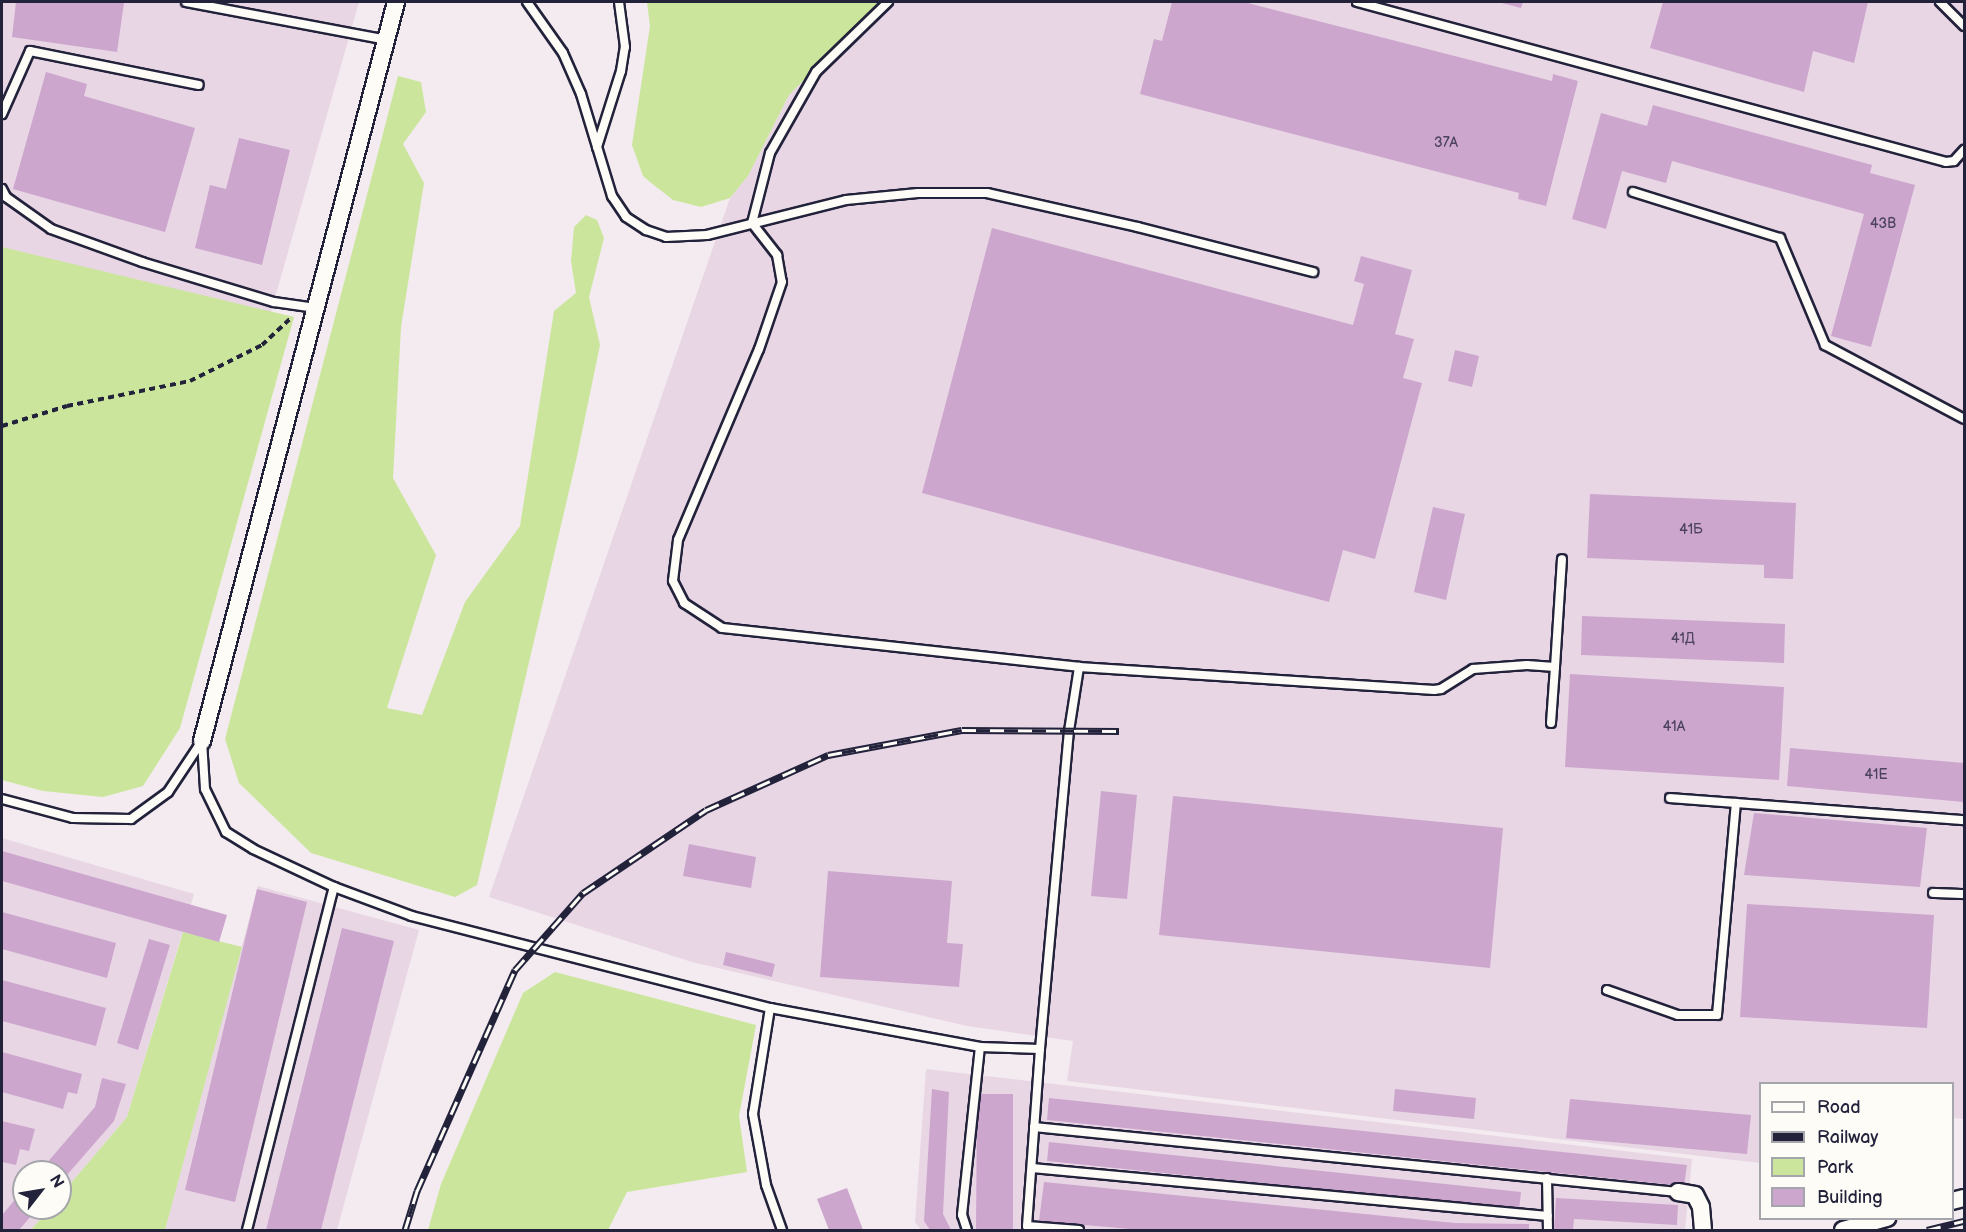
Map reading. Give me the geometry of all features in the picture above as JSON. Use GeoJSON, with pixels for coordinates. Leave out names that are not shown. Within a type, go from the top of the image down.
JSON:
{"type":"FeatureCollection","features":[{"type":"Feature","properties":{"kind":"street"},"geometry":{"type":"LineString","coordinates":[[202,741],[310,307],[396,2]]}},
{"type":"Feature","properties":{"kind":"street"},"geometry":{"type":"LineString","coordinates":[[1678,1192],[1695,1196],[1701,1206],[1703,1230]]}},
{"type":"Feature","properties":{"kind":"street"},"geometry":{"type":"LineString","coordinates":[[1843,1230],[1880,1220]]}},
{"type":"Feature","properties":{"kind":"lane"},"geometry":{"type":"LineString","coordinates":[[186,2],[387,40]]}},
{"type":"Feature","properties":{"kind":"lane"},"geometry":{"type":"LineString","coordinates":[[527,2],[563,53],[581,94],[612,196],[626,217],[646,230],[666,237],[707,235],[846,200],[918,193],[987,193],[1138,227],[1313,272]]}},
{"type":"Feature","properties":{"kind":"lane"},"geometry":{"type":"LineString","coordinates":[[597,147],[621,71],[625,47],[619,2]]}},
{"type":"Feature","properties":{"kind":"lane"},"geometry":{"type":"LineString","coordinates":[[752,223],[770,153],[816,72],[888,2]]}},
{"type":"Feature","properties":{"kind":"lane"},"geometry":{"type":"LineString","coordinates":[[1357,2],[1946,162],[1954,161],[1965,150]]}},
{"type":"Feature","properties":{"kind":"lane"},"geometry":{"type":"LineString","coordinates":[[1940,2],[1965,26]]}},
{"type":"Feature","properties":{"kind":"lane"},"geometry":{"type":"LineString","coordinates":[[2,114],[30,51],[199,85]]}},
{"type":"Feature","properties":{"kind":"lane"},"geometry":{"type":"LineString","coordinates":[[2,189],[6,197],[51,229],[142,262],[274,302],[310,307]]}},
{"type":"Feature","properties":{"kind":"lane"},"geometry":{"type":"LineString","coordinates":[[1633,192],[1780,238],[1825,345],[1965,418]]}},
{"type":"Feature","properties":{"kind":"lane"},"geometry":{"type":"LineString","coordinates":[[752,223],[777,255],[782,282],[759,349],[678,540],[673,581],[684,603],[722,628],[1079,667],[1434,690],[1441,689],[1473,669],[1527,665],[1554,667]]}},
{"type":"Feature","properties":{"kind":"lane"},"geometry":{"type":"LineString","coordinates":[[1551,723],[1562,559]]}},
{"type":"Feature","properties":{"kind":"lane"},"geometry":{"type":"LineString","coordinates":[[1078,1230],[1028,1226],[1040,1049],[1069,730],[1079,667]]}},
{"type":"Feature","properties":{"kind":"lane"},"geometry":{"type":"LineString","coordinates":[[202,741],[205,789],[225,832],[253,849],[334,888],[412,916],[770,1008],[980,1047],[1040,1049]]}},
{"type":"Feature","properties":{"kind":"lane"},"geometry":{"type":"LineString","coordinates":[[2,799],[74,818],[130,819],[168,792],[202,741]]}},
{"type":"Feature","properties":{"kind":"lane"},"geometry":{"type":"LineString","coordinates":[[1670,798],[1965,820]]}},
{"type":"Feature","properties":{"kind":"lane"},"geometry":{"type":"LineString","coordinates":[[1606,990],[1678,1015],[1717,1015],[1736,803]]}},
{"type":"Feature","properties":{"kind":"lane"},"geometry":{"type":"LineString","coordinates":[[246,1230],[334,888]]}},
{"type":"Feature","properties":{"kind":"lane"},"geometry":{"type":"LineString","coordinates":[[1934,892],[1965,894]]}},
{"type":"Feature","properties":{"kind":"lane"},"geometry":{"type":"LineString","coordinates":[[770,1008],[753,1114],[766,1185],[782,1230]]}},
{"type":"Feature","properties":{"kind":"lane"},"geometry":{"type":"LineString","coordinates":[[967,1230],[962,1215],[980,1047]]}},
{"type":"Feature","properties":{"kind":"lane"},"geometry":{"type":"LineString","coordinates":[[1035,1127],[1678,1192]]}},
{"type":"Feature","properties":{"kind":"lane"},"geometry":{"type":"LineString","coordinates":[[1032,1168],[1548,1216]]}},
{"type":"Feature","properties":{"kind":"lane"},"geometry":{"type":"LineString","coordinates":[[1547,1178],[1548,1230]]}},
{"type":"Feature","properties":{"kind":"path"},"geometry":{"type":"LineString","coordinates":[[2,426],[67,406],[190,381],[262,345],[310,307]]}},
{"type":"Feature","properties":{"kind":"shaded area"},"geometry":{"type":"Polygon","coordinates":[[[2,2],[359,2],[265,333],[2,272],[2,2]]]}},
{"type":"Feature","properties":{"kind":"shaded area"},"geometry":{"type":"Polygon","coordinates":[[[882,2],[1964,2],[1964,1119],[1954,1118],[1954,1082],[1759,1082],[1759,1163],[1067,1081],[1073,1041],[967,1026],[692,962],[489,897],[730,198],[748,176],[789,95],[882,2]]]}},
{"type":"Feature","properties":{"kind":"shaded area"},"geometry":{"type":"Polygon","coordinates":[[[2,838],[194,894],[127,1117],[72,1182],[72,1160],[12,1160],[12,1220],[40,1220],[31,1230],[2,1230],[2,838]]]}},
{"type":"Feature","properties":{"kind":"shaded area"},"geometry":{"type":"Polygon","coordinates":[[[258,886],[419,930],[337,1230],[165,1230],[258,886]]]}},
{"type":"Feature","properties":{"kind":"shaded area"},"geometry":{"type":"Polygon","coordinates":[[[926,1069],[1692,1159],[1685,1230],[921,1230],[915,1222],[926,1069]]]}},
{"type":"Feature","properties":{"kind":"green space"},"geometry":{"type":"Polygon","coordinates":[[[647,2],[882,2],[789,95],[748,176],[730,198],[701,207],[673,200],[643,176],[632,145],[650,26],[647,2]]]}},
{"type":"Feature","properties":{"kind":"green space"},"geometry":{"type":"Polygon","coordinates":[[[398,76],[421,82],[426,112],[403,144],[424,183],[401,327],[393,478],[436,555],[387,708],[422,715],[465,602],[520,526],[554,311],[576,293],[571,261],[574,227],[586,215],[597,220],[604,238],[589,297],[600,345],[576,461],[477,885],[455,897],[311,853],[239,783],[225,739],[398,76]]]}},
{"type":"Feature","properties":{"kind":"green space"},"geometry":{"type":"Polygon","coordinates":[[[2,247],[294,317],[180,728],[143,786],[103,797],[43,791],[2,780],[2,247]]]}},
{"type":"Feature","properties":{"kind":"green space"},"geometry":{"type":"Polygon","coordinates":[[[183,932],[242,947],[165,1230],[31,1230],[40,1220],[72,1220],[72,1182],[127,1117],[183,932]]]}},
{"type":"Feature","properties":{"kind":"green space"},"geometry":{"type":"Polygon","coordinates":[[[555,972],[756,1025],[739,1116],[747,1172],[627,1192],[608,1230],[428,1230],[441,1184],[523,993],[555,972]]]}},
{"type":"Feature","properties":{"kind":"building"},"geometry":{"type":"Polygon","coordinates":[[[16,2],[124,3],[117,52],[12,37],[16,2]]]}},
{"type":"Feature","properties":{"kind":"building"},"geometry":{"type":"Polygon","coordinates":[[[1172,2],[1244,2],[1552,81],[1553,74],[1578,81],[1546,206],[1518,199],[1519,193],[1140,94],[1154,39],[1162,41],[1172,2]]]}},
{"type":"Feature","properties":{"kind":"building"},"geometry":{"type":"Polygon","coordinates":[[[1498,2],[1523,2],[1521,8],[1498,2]]]}},
{"type":"Feature","properties":{"kind":"building"},"geometry":{"type":"Polygon","coordinates":[[[1663,2],[1868,2],[1854,63],[1813,51],[1804,92],[1650,48],[1663,2]]]}},
{"type":"Feature","properties":{"kind":"building"},"geometry":{"type":"Polygon","coordinates":[[[46,72],[87,84],[84,96],[195,128],[165,232],[13,189],[46,72]]]}},
{"type":"Feature","properties":{"kind":"building"},"geometry":{"type":"Polygon","coordinates":[[[1653,105],[1872,165],[1870,173],[1915,185],[1871,347],[1831,336],[1864,214],[1672,161],[1666,183],[1622,171],[1606,229],[1572,219],[1601,113],[1647,126],[1653,105]]]}},
{"type":"Feature","properties":{"kind":"building"},"geometry":{"type":"Polygon","coordinates":[[[239,138],[290,150],[262,265],[195,248],[210,185],[226,189],[239,138]]]}},
{"type":"Feature","properties":{"kind":"building"},"geometry":{"type":"Polygon","coordinates":[[[992,228],[1353,325],[1364,284],[1354,281],[1361,256],[1412,270],[1395,334],[1414,339],[1403,378],[1422,383],[1375,559],[1343,550],[1329,602],[922,493],[992,228]]]}},
{"type":"Feature","properties":{"kind":"building"},"geometry":{"type":"Polygon","coordinates":[[[1455,350],[1479,356],[1472,387],[1448,381],[1455,350]]]}},
{"type":"Feature","properties":{"kind":"building"},"geometry":{"type":"Polygon","coordinates":[[[1590,494],[1796,503],[1793,579],[1764,578],[1764,565],[1587,558],[1590,494]]]}},
{"type":"Feature","properties":{"kind":"building"},"geometry":{"type":"Polygon","coordinates":[[[1433,507],[1465,514],[1446,600],[1414,592],[1433,507]]]}},
{"type":"Feature","properties":{"kind":"building"},"geometry":{"type":"Polygon","coordinates":[[[1582,616],[1785,624],[1784,663],[1581,655],[1582,616]]]}},
{"type":"Feature","properties":{"kind":"building"},"geometry":{"type":"Polygon","coordinates":[[[1570,674],[1784,687],[1779,780],[1565,767],[1570,674]]]}},
{"type":"Feature","properties":{"kind":"building"},"geometry":{"type":"Polygon","coordinates":[[[1790,748],[1964,763],[1964,802],[1787,786],[1790,748]]]}},
{"type":"Feature","properties":{"kind":"building"},"geometry":{"type":"Polygon","coordinates":[[[1101,791],[1137,795],[1127,899],[1091,896],[1101,791]]]}},
{"type":"Feature","properties":{"kind":"building"},"geometry":{"type":"Polygon","coordinates":[[[1173,796],[1503,828],[1490,968],[1159,935],[1173,796]]]}},
{"type":"Feature","properties":{"kind":"building"},"geometry":{"type":"Polygon","coordinates":[[[1754,813],[1927,828],[1920,887],[1744,875],[1754,813]]]}},
{"type":"Feature","properties":{"kind":"building"},"geometry":{"type":"Polygon","coordinates":[[[689,844],[756,857],[751,888],[683,876],[689,844]]]}},
{"type":"Feature","properties":{"kind":"building"},"geometry":{"type":"Polygon","coordinates":[[[2,851],[227,915],[219,942],[2,881],[2,851]]]}},
{"type":"Feature","properties":{"kind":"building"},"geometry":{"type":"Polygon","coordinates":[[[828,871],[952,881],[947,943],[963,944],[959,987],[820,977],[828,871]]]}},
{"type":"Feature","properties":{"kind":"building"},"geometry":{"type":"Polygon","coordinates":[[[257,889],[307,902],[235,1202],[185,1190],[257,889]]]}},
{"type":"Feature","properties":{"kind":"building"},"geometry":{"type":"Polygon","coordinates":[[[1747,904],[1934,915],[1927,1028],[1740,1017],[1747,904]]]}},
{"type":"Feature","properties":{"kind":"building"},"geometry":{"type":"Polygon","coordinates":[[[2,912],[116,943],[107,978],[2,949],[2,912]]]}},
{"type":"Feature","properties":{"kind":"building"},"geometry":{"type":"Polygon","coordinates":[[[342,928],[394,941],[321,1230],[266,1230],[342,928]]]}},
{"type":"Feature","properties":{"kind":"building"},"geometry":{"type":"Polygon","coordinates":[[[149,939],[170,945],[138,1050],[117,1043],[149,939]]]}},
{"type":"Feature","properties":{"kind":"building"},"geometry":{"type":"Polygon","coordinates":[[[726,952],[775,964],[772,977],[723,965],[726,952]]]}},
{"type":"Feature","properties":{"kind":"building"},"geometry":{"type":"Polygon","coordinates":[[[2,980],[106,1008],[96,1046],[2,1021],[2,980]]]}},
{"type":"Feature","properties":{"kind":"building"},"geometry":{"type":"Polygon","coordinates":[[[2,1052],[82,1074],[77,1094],[68,1092],[63,1109],[2,1092],[2,1052]]]}},
{"type":"Feature","properties":{"kind":"building"},"geometry":{"type":"Polygon","coordinates":[[[102,1078],[126,1084],[114,1121],[72,1169],[72,1160],[49,1160],[95,1107],[102,1078]]]}},
{"type":"Feature","properties":{"kind":"building"},"geometry":{"type":"Polygon","coordinates":[[[932,1089],[949,1092],[943,1214],[951,1230],[930,1230],[924,1221],[932,1089]]]}},
{"type":"Feature","properties":{"kind":"building"},"geometry":{"type":"Polygon","coordinates":[[[1395,1089],[1476,1098],[1474,1119],[1393,1111],[1395,1089]]]}},
{"type":"Feature","properties":{"kind":"building"},"geometry":{"type":"Polygon","coordinates":[[[977,1094],[1013,1094],[1013,1230],[976,1230],[977,1094]]]}},
{"type":"Feature","properties":{"kind":"building"},"geometry":{"type":"Polygon","coordinates":[[[1049,1098],[1687,1165],[1684,1186],[1047,1120],[1049,1098]]]}},
{"type":"Feature","properties":{"kind":"building"},"geometry":{"type":"Polygon","coordinates":[[[1570,1099],[1751,1115],[1747,1154],[1566,1138],[1570,1099]]]}},
{"type":"Feature","properties":{"kind":"building"},"geometry":{"type":"Polygon","coordinates":[[[2,1121],[35,1129],[29,1151],[20,1149],[17,1160],[12,1160],[12,1164],[2,1162],[2,1121]]]}},
{"type":"Feature","properties":{"kind":"building"},"geometry":{"type":"Polygon","coordinates":[[[1049,1142],[1521,1192],[1519,1210],[1047,1161],[1049,1142]]]}},
{"type":"Feature","properties":{"kind":"building"},"geometry":{"type":"Polygon","coordinates":[[[1044,1182],[1455,1223],[1529,1224],[1529,1230],[1142,1230],[1039,1221],[1044,1182]]]}},
{"type":"Feature","properties":{"kind":"building"},"geometry":{"type":"Polygon","coordinates":[[[847,1188],[863,1230],[829,1230],[817,1199],[847,1188]]]}},
{"type":"Feature","properties":{"kind":"building"},"geometry":{"type":"Polygon","coordinates":[[[1556,1198],[1678,1205],[1677,1225],[1574,1219],[1573,1230],[1554,1230],[1556,1198]]]}},
{"type":"Feature","properties":{"kind":"building"},"geometry":{"type":"Polygon","coordinates":[[[12,1203],[12,1220],[28,1220],[19,1230],[2,1230],[2,1215],[12,1203]]]}},
{"type":"Feature","properties":{"kind":"railway"},"geometry":{"type":"LineString","coordinates":[[405,1230],[417,1191],[515,970],[583,893],[706,810],[828,755],[962,730],[1119,731]]}},
{"type":"Feature","properties":{"kind":"railway"},"geometry":{"type":"LineString","coordinates":[[1927,1230],[1964,1221]]}}]}
